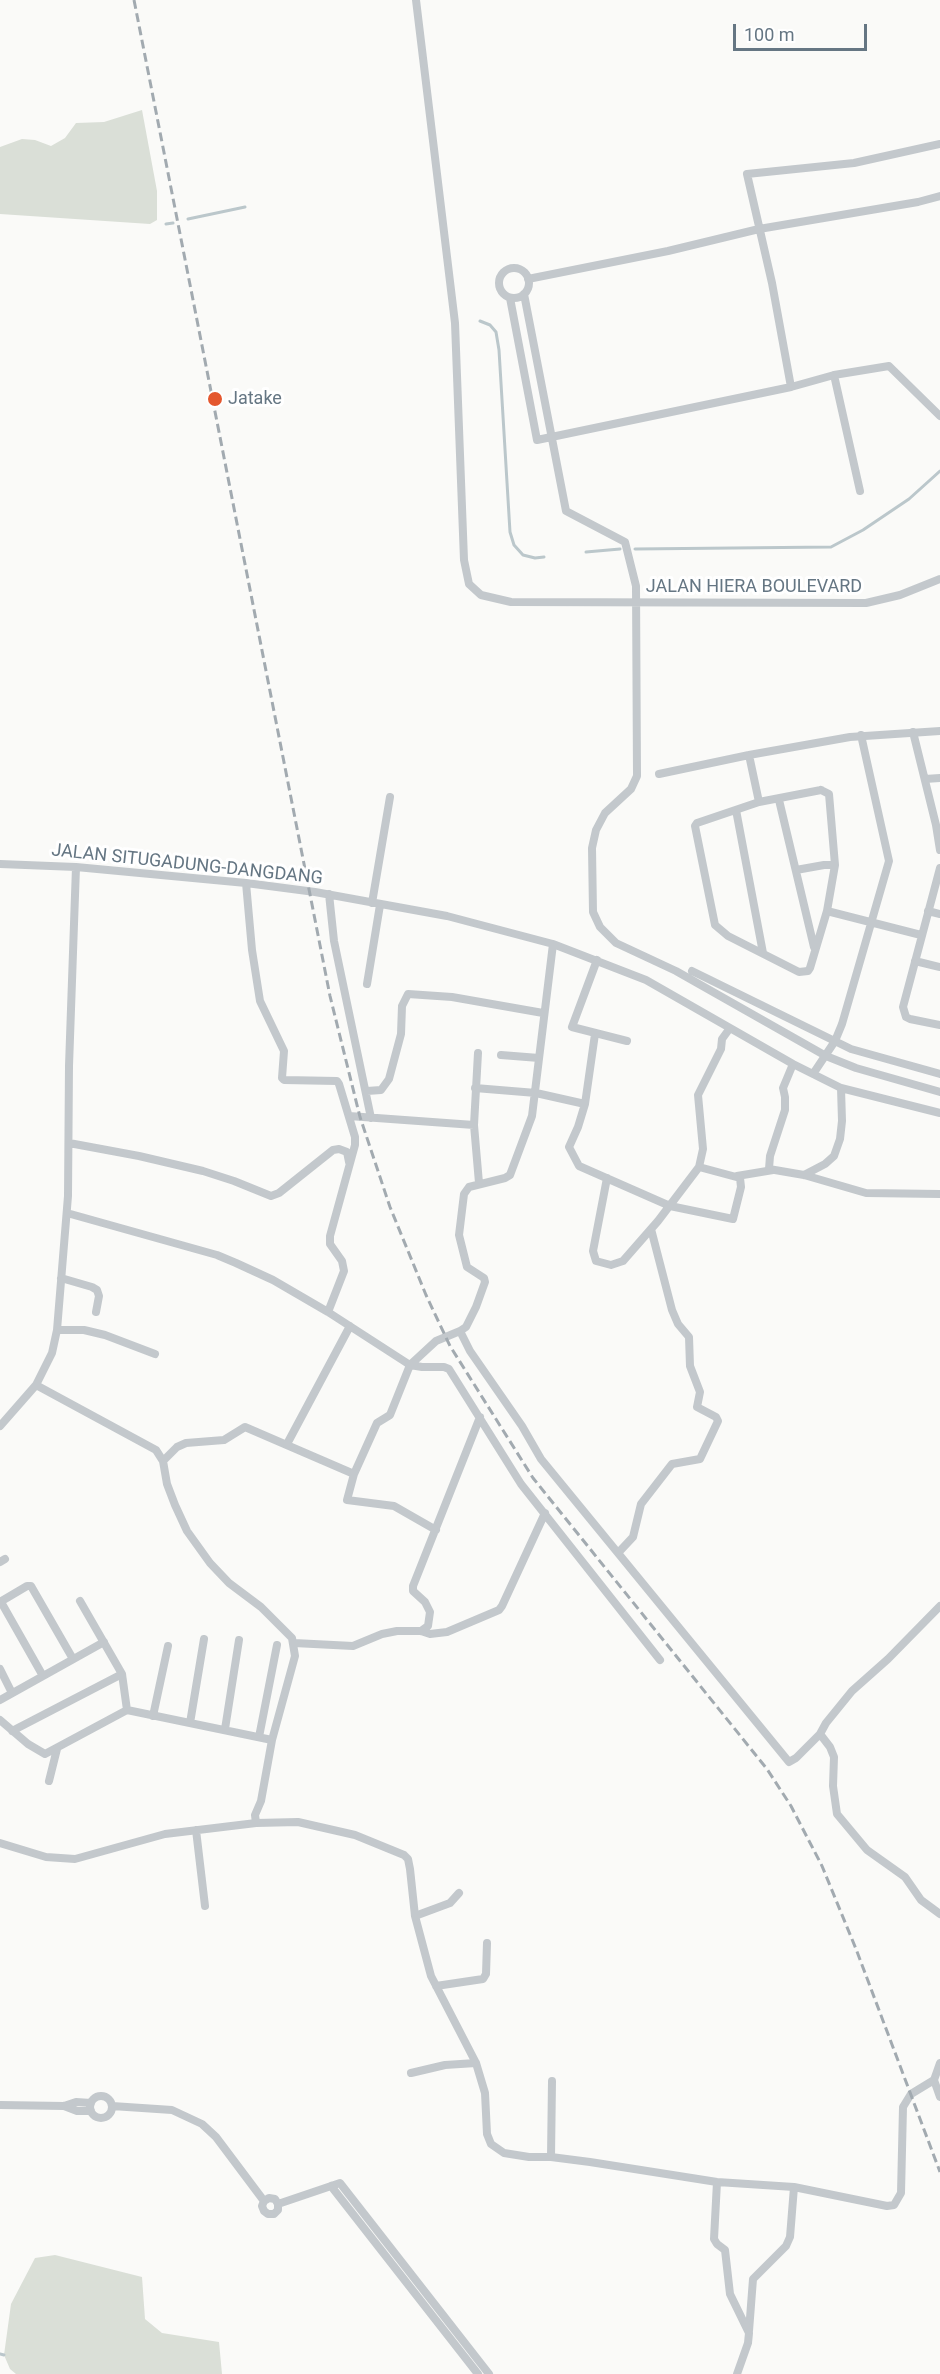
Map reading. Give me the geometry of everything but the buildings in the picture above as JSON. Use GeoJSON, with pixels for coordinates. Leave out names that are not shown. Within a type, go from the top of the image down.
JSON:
{"type":"FeatureCollection","features":[{"type":"Feature","properties":{"kind":"street","name":"JALAN HIERA BOULEVARD"},"geometry":{"type":"LineString","coordinates":[[416,0],[455,323],[464,560],[470,584],[481,595],[511,602],[866,603],[900,596],[940,579]]}},
{"type":"Feature","properties":{"kind":"street"},"geometry":{"type":"LineString","coordinates":[[791,387],[772,283],[747,174],[854,163],[940,144]]}},
{"type":"Feature","properties":{"kind":"street"},"geometry":{"type":"LineString","coordinates":[[528,279],[668,251],[759,229],[918,202],[940,196]]}},
{"type":"Feature","properties":{"kind":"street"},"geometry":{"type":"LineString","coordinates":[[512,268],[518,269],[528,279],[528,287],[524,294],[517,298],[510,298],[503,294],[499,287],[499,279],[504,272],[512,268]]}},
{"type":"Feature","properties":{"kind":"street"},"geometry":{"type":"LineString","coordinates":[[524,294],[566,511],[625,542],[636,586],[637,776],[631,789],[605,813],[596,830],[592,848],[593,912],[600,927],[616,943],[676,971],[826,1056],[856,1068],[940,1092]]}},
{"type":"Feature","properties":{"kind":"street"},"geometry":{"type":"LineString","coordinates":[[510,298],[537,440],[791,387],[834,375],[889,366],[940,416]]}},
{"type":"Feature","properties":{"kind":"street"},"geometry":{"type":"LineString","coordinates":[[834,375],[860,491]]}},
{"type":"Feature","properties":{"kind":"street"},"geometry":{"type":"LineString","coordinates":[[659,774],[861,735],[940,731]]}},
{"type":"Feature","properties":{"kind":"street"},"geometry":{"type":"LineString","coordinates":[[913,732],[938,825],[940,850]]}},
{"type":"Feature","properties":{"kind":"street"},"geometry":{"type":"LineString","coordinates":[[813,1074],[835,1041],[842,1024],[887,870],[889,853],[861,735]]}},
{"type":"Feature","properties":{"kind":"street"},"geometry":{"type":"LineString","coordinates":[[749,755],[759,802]]}},
{"type":"Feature","properties":{"kind":"street"},"geometry":{"type":"LineString","coordinates":[[925,779],[940,778]]}},
{"type":"Feature","properties":{"kind":"street"},"geometry":{"type":"LineString","coordinates":[[821,790],[829,794],[836,865],[827,911],[810,968],[803,972],[728,936],[715,925],[695,831],[697,823],[759,802],[779,800],[821,790]]}},
{"type":"Feature","properties":{"kind":"street"},"geometry":{"type":"LineString","coordinates":[[367,984],[390,797]]}},
{"type":"Feature","properties":{"kind":"street"},"geometry":{"type":"LineString","coordinates":[[779,800],[814,950]]}},
{"type":"Feature","properties":{"kind":"street"},"geometry":{"type":"LineString","coordinates":[[736,810],[763,953]]}},
{"type":"Feature","properties":{"kind":"street","name":"JALAN SITUGADUNG-DANGDANG"},"geometry":{"type":"LineString","coordinates":[[0,864],[76,867],[246,883],[329,894],[447,916],[554,944],[646,980],[793,1064],[841,1088],[940,1113]]}},
{"type":"Feature","properties":{"kind":"street"},"geometry":{"type":"LineString","coordinates":[[796,870],[836,865]]}},
{"type":"Feature","properties":{"kind":"street"},"geometry":{"type":"LineString","coordinates":[[0,1426],[36,1384],[51,1353],[57,1330],[67,1213],[69,1066],[76,867]]}},
{"type":"Feature","properties":{"kind":"street"},"geometry":{"type":"LineString","coordinates":[[940,868],[903,1007],[906,1017],[940,1025]]}},
{"type":"Feature","properties":{"kind":"street"},"geometry":{"type":"LineString","coordinates":[[246,883],[252,950],[260,1001],[284,1051],[282,1078],[284,1080],[337,1082],[355,1142],[329,1240],[342,1261],[344,1276],[328,1312]]}},
{"type":"Feature","properties":{"kind":"street"},"geometry":{"type":"LineString","coordinates":[[329,894],[334,941],[371,1118]]}},
{"type":"Feature","properties":{"kind":"street"},"geometry":{"type":"LineString","coordinates":[[827,911],[921,935]]}},
{"type":"Feature","properties":{"kind":"street"},"geometry":{"type":"LineString","coordinates":[[928,911],[940,914]]}},
{"type":"Feature","properties":{"kind":"street"},"geometry":{"type":"LineString","coordinates":[[436,1530],[394,1506],[347,1500],[354,1474],[377,1423],[390,1415],[410,1365],[436,1341],[466,1327],[485,1282],[484,1278],[467,1267],[459,1235],[464,1194],[469,1187],[510,1175],[532,1116],[543,1013],[554,944]]}},
{"type":"Feature","properties":{"kind":"street"},"geometry":{"type":"LineString","coordinates":[[597,960],[572,1026],[627,1041]]}},
{"type":"Feature","properties":{"kind":"street"},"geometry":{"type":"LineString","coordinates":[[915,961],[940,967]]}},
{"type":"Feature","properties":{"kind":"street"},"geometry":{"type":"LineString","coordinates":[[692,971],[864,1054],[940,1074]]}},
{"type":"Feature","properties":{"kind":"street"},"geometry":{"type":"LineString","coordinates":[[367,1091],[384,1088],[389,1079],[401,1034],[403,1001],[408,994],[452,996],[543,1013]]}},
{"type":"Feature","properties":{"kind":"street"},"geometry":{"type":"LineString","coordinates":[[608,1178],[593,1251],[596,1261],[611,1265],[623,1261],[670,1206],[699,1167],[703,1149],[698,1095],[721,1049],[722,1039],[730,1028]]}},
{"type":"Feature","properties":{"kind":"street"},"geometry":{"type":"LineString","coordinates":[[595,1034],[585,1104],[569,1147],[579,1166],[670,1206],[733,1220],[741,1187],[741,1181],[737,1176]]}},
{"type":"Feature","properties":{"kind":"street"},"geometry":{"type":"LineString","coordinates":[[478,1053],[474,1125],[479,1184]]}},
{"type":"Feature","properties":{"kind":"street"},"geometry":{"type":"LineString","coordinates":[[501,1055],[539,1058]]}},
{"type":"Feature","properties":{"kind":"street"},"geometry":{"type":"LineString","coordinates":[[793,1064],[783,1088],[785,1110],[768,1165],[769,1169],[804,1175],[866,1193],[940,1194]]}},
{"type":"Feature","properties":{"kind":"street"},"geometry":{"type":"LineString","coordinates":[[475,1088],[536,1093],[585,1104]]}},
{"type":"Feature","properties":{"kind":"street"},"geometry":{"type":"LineString","coordinates":[[804,1175],[825,1164],[834,1156],[840,1139],[842,1120],[841,1088]]}},
{"type":"Feature","properties":{"kind":"street"},"geometry":{"type":"LineString","coordinates":[[349,1116],[474,1125]]}},
{"type":"Feature","properties":{"kind":"street"},"geometry":{"type":"LineString","coordinates":[[69,1143],[139,1156],[234,1180],[271,1196],[279,1193],[333,1150],[339,1149],[347,1152],[349,1164]]}},
{"type":"Feature","properties":{"kind":"street"},"geometry":{"type":"LineString","coordinates":[[699,1167],[737,1176],[774,1170]]}},
{"type":"Feature","properties":{"kind":"street"},"geometry":{"type":"LineString","coordinates":[[67,1213],[217,1255],[265,1275],[410,1365],[444,1366],[449,1369],[521,1484],[660,1660]]}},
{"type":"Feature","properties":{"kind":"street"},"geometry":{"type":"LineString","coordinates":[[618,1553],[633,1537],[641,1504],[672,1464],[700,1459],[714,1434],[718,1421],[716,1417],[697,1407],[700,1392],[692,1375],[689,1337],[678,1324],[672,1310],[651,1228]]}},
{"type":"Feature","properties":{"kind":"street"},"geometry":{"type":"LineString","coordinates":[[61,1278],[97,1290],[99,1296],[96,1312]]}},
{"type":"Feature","properties":{"kind":"street"},"geometry":{"type":"LineString","coordinates":[[287,1444],[350,1326]]}},
{"type":"Feature","properties":{"kind":"street"},"geometry":{"type":"LineString","coordinates":[[57,1330],[84,1330],[105,1335],[155,1354]]}},
{"type":"Feature","properties":{"kind":"street"},"geometry":{"type":"LineString","coordinates":[[460,1331],[470,1351],[522,1426],[541,1459],[789,1762],[820,1734],[826,1722],[852,1691],[888,1659],[940,1606]]}},
{"type":"Feature","properties":{"kind":"street"},"geometry":{"type":"LineString","coordinates":[[36,1384],[156,1450],[163,1461],[170,1493],[187,1531],[219,1573],[279,1623],[292,1638],[295,1656],[272,1740],[261,1801],[255,1815],[256,1823]]}},
{"type":"Feature","properties":{"kind":"street"},"geometry":{"type":"LineString","coordinates":[[421,1631],[428,1626],[430,1612],[413,1591],[413,1586],[480,1417]]}},
{"type":"Feature","properties":{"kind":"street"},"geometry":{"type":"LineString","coordinates":[[163,1461],[186,1443],[224,1440],[245,1427],[354,1474]]}},
{"type":"Feature","properties":{"kind":"street"},"geometry":{"type":"LineString","coordinates":[[294,1643],[353,1646],[389,1632],[421,1631],[430,1634],[447,1632],[502,1606],[545,1513]]}},
{"type":"Feature","properties":{"kind":"street"},"geometry":{"type":"LineString","coordinates":[[43,1676],[1,1602],[27,1586],[31,1586],[73,1659]]}},
{"type":"Feature","properties":{"kind":"street"},"geometry":{"type":"LineString","coordinates":[[80,1601],[122,1674],[127,1710]]}},
{"type":"Feature","properties":{"kind":"street"},"geometry":{"type":"LineString","coordinates":[[190,1723],[204,1639]]}},
{"type":"Feature","properties":{"kind":"street"},"geometry":{"type":"LineString","coordinates":[[225,1729],[239,1640]]}},
{"type":"Feature","properties":{"kind":"street"},"geometry":{"type":"LineString","coordinates":[[0,1700],[104,1642]]}},
{"type":"Feature","properties":{"kind":"street"},"geometry":{"type":"LineString","coordinates":[[259,1737],[277,1645]]}},
{"type":"Feature","properties":{"kind":"street"},"geometry":{"type":"LineString","coordinates":[[153,1716],[168,1646]]}},
{"type":"Feature","properties":{"kind":"street"},"geometry":{"type":"LineString","coordinates":[[0,1669],[12,1693]]}},
{"type":"Feature","properties":{"kind":"street"},"geometry":{"type":"LineString","coordinates":[[12,1731],[122,1674]]}},
{"type":"Feature","properties":{"kind":"street"},"geometry":{"type":"LineString","coordinates":[[0,1720],[39,1753],[45,1754],[127,1710],[272,1740]]}},
{"type":"Feature","properties":{"kind":"street"},"geometry":{"type":"LineString","coordinates":[[820,1734],[834,1757],[833,1786],[837,1814],[867,1850],[905,1877],[921,1900],[940,1914]]}},
{"type":"Feature","properties":{"kind":"street"},"geometry":{"type":"LineString","coordinates":[[49,1781],[57,1749]]}},
{"type":"Feature","properties":{"kind":"street"},"geometry":{"type":"LineString","coordinates":[[0,1843],[46,1857],[75,1859],[154,1836],[256,1823],[298,1822],[355,1835],[398,1851],[408,1859],[415,1916],[425,1958],[436,1986],[476,2063],[485,2093],[487,2134],[490,2144],[504,2153],[529,2157],[551,2157],[717,2182],[794,2187],[887,2206],[894,2205],[901,2193],[903,2107],[911,2094],[934,2080]]}},
{"type":"Feature","properties":{"kind":"street"},"geometry":{"type":"LineString","coordinates":[[196,1830],[205,1906]]}},
{"type":"Feature","properties":{"kind":"street"},"geometry":{"type":"LineString","coordinates":[[415,1916],[450,1903],[459,1893]]}},
{"type":"Feature","properties":{"kind":"street"},"geometry":{"type":"LineString","coordinates":[[436,1986],[483,1978],[486,1974],[487,1943]]}},
{"type":"Feature","properties":{"kind":"street"},"geometry":{"type":"LineString","coordinates":[[411,2073],[445,2065],[476,2063]]}},
{"type":"Feature","properties":{"kind":"street"},"geometry":{"type":"LineString","coordinates":[[940,2063],[934,2080],[940,2097]]}},
{"type":"Feature","properties":{"kind":"street"},"geometry":{"type":"LineString","coordinates":[[551,2157],[552,2081]]}},
{"type":"Feature","properties":{"kind":"street"},"geometry":{"type":"LineString","coordinates":[[0,2105],[64,2106],[77,2112],[91,2107],[96,2097],[105,2096],[110,2100],[112,2106],[106,2116],[100,2118],[91,2107]]}},
{"type":"Feature","properties":{"kind":"street"},"geometry":{"type":"LineString","coordinates":[[112,2106],[172,2110],[202,2124],[216,2137],[264,2201]]}},
{"type":"Feature","properties":{"kind":"street"},"geometry":{"type":"LineString","coordinates":[[717,2182],[714,2239],[726,2250],[730,2295],[749,2333]]}},
{"type":"Feature","properties":{"kind":"street"},"geometry":{"type":"LineString","coordinates":[[279,2204],[340,2183],[489,2374]]}},
{"type":"Feature","properties":{"kind":"street"},"geometry":{"type":"LineString","coordinates":[[331,2186],[478,2374]]}},
{"type":"Feature","properties":{"kind":"street"},"geometry":{"type":"LineString","coordinates":[[736,2374],[748,2343],[753,2279],[786,2246],[790,2237],[794,2187]]}},
{"type":"Feature","properties":{"kind":"street"},"geometry":{"type":"LineString","coordinates":[[269,2198],[275,2199],[279,2204],[278,2210],[274,2214],[268,2214],[262,2206],[264,2201],[269,2198]]}},
{"type":"Feature","properties":{"kind":"shaded area"},"geometry":{"type":"Polygon","coordinates":[[[142,110],[157,191],[157,220],[150,224],[0,214],[0,147],[22,139],[35,140],[51,146],[65,138],[76,123],[104,122],[142,110]]]}},
{"type":"Feature","properties":{"kind":"shaded area"},"geometry":{"type":"Polygon","coordinates":[[[55,2255],[142,2277],[145,2319],[162,2333],[219,2342],[222,2374],[16,2374],[10,2369],[4,2355],[11,2304],[35,2258],[55,2255]]]}},
{"type":"Feature","properties":{"kind":"waterway"},"geometry":{"type":"LineString","coordinates":[[188,219],[245,207]]}},
{"type":"Feature","properties":{"kind":"waterway"},"geometry":{"type":"LineString","coordinates":[[166,224],[173,223]]}},
{"type":"Feature","properties":{"kind":"waterway"},"geometry":{"type":"LineString","coordinates":[[480,321],[490,325],[496,332],[499,350],[510,532],[514,545],[523,555],[535,558],[544,557]]}},
{"type":"Feature","properties":{"kind":"waterway"},"geometry":{"type":"LineString","coordinates":[[635,549],[831,547],[863,530],[909,499],[940,471]]}},
{"type":"Feature","properties":{"kind":"waterway"},"geometry":{"type":"LineString","coordinates":[[586,552],[620,549]]}},
{"type":"Feature","properties":{"kind":"waterway"},"geometry":{"type":"LineString","coordinates":[[0,2354],[4,2355]]}},
{"type":"Feature","properties":{"kind":"railway"},"geometry":{"type":"LineString","coordinates":[[134,0],[330,996],[360,1117],[390,1207],[426,1295],[450,1346],[533,1478],[767,1769],[791,1806],[822,1866],[856,1949],[940,2172]]}},
{"type":"Feature","properties":{"kind":"place","name":"Jatake"},"geometry":{"type":"Point","coordinates":[215,399]}}]}
